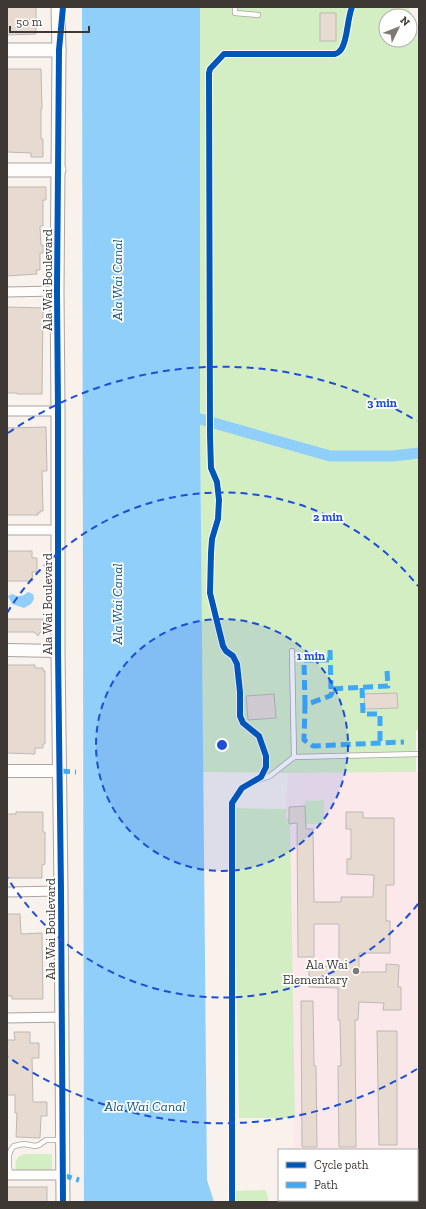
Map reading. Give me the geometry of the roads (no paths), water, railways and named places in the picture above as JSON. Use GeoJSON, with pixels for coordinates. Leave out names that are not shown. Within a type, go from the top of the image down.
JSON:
{"type":"FeatureCollection","features":[{"type":"Feature","properties":{"kind":"main road","name":"Ala Wai Boulevard"},"geometry":{"type":"LineString","coordinates":[[58,7],[58,651],[63,1202]]}},
{"type":"Feature","properties":{"kind":"main road"},"geometry":{"type":"LineString","coordinates":[[7,50],[59,50],[63,7]]}},
{"type":"Feature","properties":{"kind":"main road"},"geometry":{"type":"LineString","coordinates":[[7,170],[59,170]]}},
{"type":"Feature","properties":{"kind":"street"},"geometry":{"type":"LineString","coordinates":[[7,292],[57,291]]}},
{"type":"Feature","properties":{"kind":"street"},"geometry":{"type":"LineString","coordinates":[[7,411],[58,411]]}},
{"type":"Feature","properties":{"kind":"street"},"geometry":{"type":"LineString","coordinates":[[7,530],[58,530]]}},
{"type":"Feature","properties":{"kind":"street"},"geometry":{"type":"LineString","coordinates":[[7,650],[58,651]]}},
{"type":"Feature","properties":{"kind":"street"},"geometry":{"type":"LineString","coordinates":[[7,771],[60,771]]}},
{"type":"Feature","properties":{"kind":"street"},"geometry":{"type":"LineString","coordinates":[[7,892],[61,891]]}},
{"type":"Feature","properties":{"kind":"street"},"geometry":{"type":"LineString","coordinates":[[7,1018],[62,1017]]}},
{"type":"Feature","properties":{"kind":"street"},"geometry":{"type":"LineString","coordinates":[[9,1175],[62,1175]]}},
{"type":"Feature","properties":{"kind":"lane"},"geometry":{"type":"LineString","coordinates":[[235,7],[235,13],[258,14]]}},
{"type":"Feature","properties":{"kind":"lane"},"geometry":{"type":"LineString","coordinates":[[292,650],[294,757]]}},
{"type":"Feature","properties":{"kind":"lane"},"geometry":{"type":"LineString","coordinates":[[255,781],[270,776],[294,757],[419,754]]}},
{"type":"Feature","properties":{"kind":"lane"},"geometry":{"type":"LineString","coordinates":[[9,1175],[8,1158],[9,1153],[14,1146],[24,1144],[35,1146],[39,1145],[44,1140],[49,1139],[62,1140]]}},
{"type":"Feature","properties":{"kind":"water","name":"Ala Wai Canal"},"geometry":{"type":"Polygon","coordinates":[[[82,7],[200,7],[200,419],[207,1180],[214,1202],[84,1202],[82,7]]]}},
{"type":"Feature","properties":{"kind":"water"},"geometry":{"type":"Polygon","coordinates":[[[28,592],[33,594],[34,599],[31,604],[24,608],[12,604],[8,596],[12,594],[22,596],[28,592]]]}},
{"type":"Feature","properties":{"kind":"waterway"},"geometry":{"type":"LineString","coordinates":[[200,419],[330,456],[393,456],[419,453]]}},
{"type":"Feature","properties":{"kind":"place","name":"Ala Wai Elementary"},"geometry":{"type":"Point","coordinates":[356,971]}}]}
